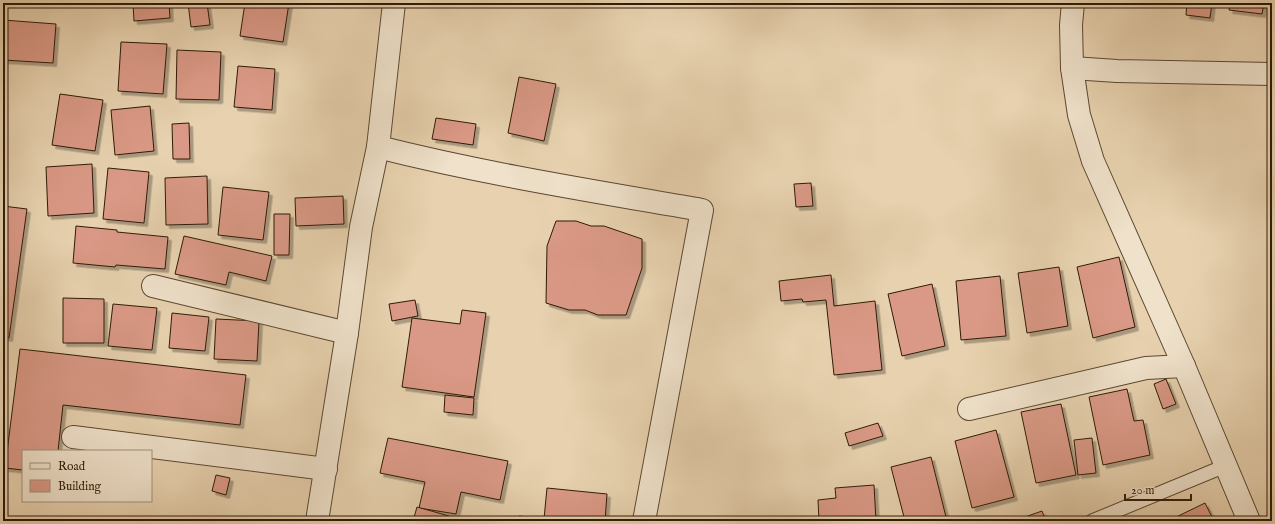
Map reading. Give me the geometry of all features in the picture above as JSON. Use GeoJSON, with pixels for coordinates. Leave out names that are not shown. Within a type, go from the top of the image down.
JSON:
{"type":"FeatureCollection","features":[{"type":"Feature","properties":{"kind":"street"},"geometry":{"type":"LineString","coordinates":[[317,521],[348,333],[361,227],[378,147],[394,3]]}},
{"type":"Feature","properties":{"kind":"street"},"geometry":{"type":"LineString","coordinates":[[1073,3],[1071,25],[1072,68],[1079,114],[1093,161],[1184,366],[1249,521]]}},
{"type":"Feature","properties":{"kind":"street"},"geometry":{"type":"LineString","coordinates":[[1072,68],[1117,71],[1272,74]]}},
{"type":"Feature","properties":{"kind":"street"},"geometry":{"type":"LineString","coordinates":[[378,147],[435,162],[702,210],[644,521]]}},
{"type":"Feature","properties":{"kind":"street"},"geometry":{"type":"LineString","coordinates":[[153,286],[348,333]]}},
{"type":"Feature","properties":{"kind":"street"},"geometry":{"type":"LineString","coordinates":[[969,409],[1146,368],[1184,366]]}},
{"type":"Feature","properties":{"kind":"street"},"geometry":{"type":"LineString","coordinates":[[73,437],[326,470]]}},
{"type":"Feature","properties":{"kind":"lane"},"geometry":{"type":"LineString","coordinates":[[1092,521],[1225,466]]}},
{"type":"Feature","properties":{"kind":"building"},"geometry":{"type":"Polygon","coordinates":[[[133,3],[169,3],[170,18],[134,21],[133,3]]]}},
{"type":"Feature","properties":{"kind":"building"},"geometry":{"type":"Polygon","coordinates":[[[188,3],[207,3],[210,25],[191,27],[188,3]]]}},
{"type":"Feature","properties":{"kind":"building"},"geometry":{"type":"Polygon","coordinates":[[[245,3],[289,3],[283,42],[240,36],[245,3]]]}},
{"type":"Feature","properties":{"kind":"building"},"geometry":{"type":"Polygon","coordinates":[[[1187,3],[1212,3],[1210,18],[1186,15],[1187,3]]]}},
{"type":"Feature","properties":{"kind":"building"},"geometry":{"type":"Polygon","coordinates":[[[1230,3],[1264,3],[1262,14],[1229,10],[1230,3]]]}},
{"type":"Feature","properties":{"kind":"building"},"geometry":{"type":"Polygon","coordinates":[[[3,20],[56,24],[53,63],[3,60],[3,20]]]}},
{"type":"Feature","properties":{"kind":"building"},"geometry":{"type":"Polygon","coordinates":[[[121,42],[167,44],[163,94],[118,91],[121,42]]]}},
{"type":"Feature","properties":{"kind":"building"},"geometry":{"type":"Polygon","coordinates":[[[177,50],[221,52],[219,100],[176,99],[177,50]]]}},
{"type":"Feature","properties":{"kind":"building"},"geometry":{"type":"Polygon","coordinates":[[[238,66],[275,69],[272,110],[234,107],[238,66]]]}},
{"type":"Feature","properties":{"kind":"building"},"geometry":{"type":"Polygon","coordinates":[[[519,77],[556,84],[544,141],[508,133],[519,77]]]}},
{"type":"Feature","properties":{"kind":"building"},"geometry":{"type":"Polygon","coordinates":[[[60,94],[103,100],[95,151],[52,145],[60,94]]]}},
{"type":"Feature","properties":{"kind":"building"},"geometry":{"type":"Polygon","coordinates":[[[150,106],[154,151],[115,155],[111,110],[150,106]]]}},
{"type":"Feature","properties":{"kind":"building"},"geometry":{"type":"Polygon","coordinates":[[[436,118],[476,124],[473,145],[432,139],[436,118]]]}},
{"type":"Feature","properties":{"kind":"building"},"geometry":{"type":"Polygon","coordinates":[[[189,123],[190,159],[173,159],[172,124],[189,123]]]}},
{"type":"Feature","properties":{"kind":"building"},"geometry":{"type":"Polygon","coordinates":[[[92,164],[94,213],[48,216],[46,167],[92,164]]]}},
{"type":"Feature","properties":{"kind":"building"},"geometry":{"type":"Polygon","coordinates":[[[108,168],[149,172],[144,223],[103,219],[108,168]]]}},
{"type":"Feature","properties":{"kind":"building"},"geometry":{"type":"Polygon","coordinates":[[[207,176],[208,224],[166,225],[165,178],[207,176]]]}},
{"type":"Feature","properties":{"kind":"building"},"geometry":{"type":"Polygon","coordinates":[[[811,183],[813,206],[796,207],[794,184],[811,183]]]}},
{"type":"Feature","properties":{"kind":"building"},"geometry":{"type":"Polygon","coordinates":[[[223,187],[269,192],[263,240],[218,235],[223,187]]]}},
{"type":"Feature","properties":{"kind":"building"},"geometry":{"type":"Polygon","coordinates":[[[343,196],[344,224],[296,226],[295,198],[343,196]]]}},
{"type":"Feature","properties":{"kind":"building"},"geometry":{"type":"Polygon","coordinates":[[[3,206],[27,209],[9,338],[3,337],[3,206]]]}},
{"type":"Feature","properties":{"kind":"building"},"geometry":{"type":"Polygon","coordinates":[[[274,214],[290,214],[289,255],[274,255],[274,214]]]}},
{"type":"Feature","properties":{"kind":"building"},"geometry":{"type":"Polygon","coordinates":[[[556,221],[576,221],[591,226],[604,226],[642,239],[642,268],[626,315],[598,315],[585,310],[569,310],[546,303],[547,246],[556,221]]]}},
{"type":"Feature","properties":{"kind":"building"},"geometry":{"type":"Polygon","coordinates":[[[76,226],[168,237],[165,269],[116,265],[115,267],[73,263],[76,226]]]}},
{"type":"Feature","properties":{"kind":"building"},"geometry":{"type":"Polygon","coordinates":[[[184,236],[272,256],[266,281],[229,272],[226,285],[175,274],[184,236]]]}},
{"type":"Feature","properties":{"kind":"building"},"geometry":{"type":"Polygon","coordinates":[[[1119,257],[1135,327],[1093,338],[1077,267],[1119,257]]]}},
{"type":"Feature","properties":{"kind":"building"},"geometry":{"type":"Polygon","coordinates":[[[1059,267],[1068,326],[1027,333],[1018,273],[1059,267]]]}},
{"type":"Feature","properties":{"kind":"building"},"geometry":{"type":"Polygon","coordinates":[[[831,275],[834,306],[875,301],[882,370],[834,375],[826,300],[803,302],[802,299],[781,301],[779,281],[831,275]]]}},
{"type":"Feature","properties":{"kind":"building"},"geometry":{"type":"Polygon","coordinates":[[[1000,276],[1006,336],[961,340],[956,281],[1000,276]]]}},
{"type":"Feature","properties":{"kind":"building"},"geometry":{"type":"Polygon","coordinates":[[[932,284],[945,346],[902,356],[888,294],[932,284]]]}},
{"type":"Feature","properties":{"kind":"building"},"geometry":{"type":"Polygon","coordinates":[[[63,298],[104,299],[104,343],[63,343],[63,298]]]}},
{"type":"Feature","properties":{"kind":"building"},"geometry":{"type":"Polygon","coordinates":[[[415,300],[418,316],[392,321],[389,304],[415,300]]]}},
{"type":"Feature","properties":{"kind":"building"},"geometry":{"type":"Polygon","coordinates":[[[113,304],[157,308],[152,350],[108,346],[113,304]]]}},
{"type":"Feature","properties":{"kind":"building"},"geometry":{"type":"Polygon","coordinates":[[[462,310],[486,313],[474,397],[402,387],[412,318],[460,324],[462,310]]]}},
{"type":"Feature","properties":{"kind":"building"},"geometry":{"type":"Polygon","coordinates":[[[172,313],[209,317],[205,351],[169,348],[172,313]]]}},
{"type":"Feature","properties":{"kind":"building"},"geometry":{"type":"Polygon","coordinates":[[[216,319],[259,321],[257,361],[214,359],[216,319]]]}},
{"type":"Feature","properties":{"kind":"building"},"geometry":{"type":"Polygon","coordinates":[[[20,349],[246,375],[240,425],[63,405],[58,450],[22,450],[22,470],[5,468],[20,349]]]}},
{"type":"Feature","properties":{"kind":"building"},"geometry":{"type":"Polygon","coordinates":[[[1166,379],[1176,404],[1163,409],[1154,384],[1166,379]]]}},
{"type":"Feature","properties":{"kind":"building"},"geometry":{"type":"Polygon","coordinates":[[[1127,389],[1134,421],[1143,420],[1150,455],[1103,465],[1089,397],[1127,389]]]}},
{"type":"Feature","properties":{"kind":"building"},"geometry":{"type":"Polygon","coordinates":[[[445,395],[474,398],[473,415],[444,412],[445,395]]]}},
{"type":"Feature","properties":{"kind":"building"},"geometry":{"type":"Polygon","coordinates":[[[1061,404],[1076,475],[1036,483],[1021,412],[1061,404]]]}},
{"type":"Feature","properties":{"kind":"building"},"geometry":{"type":"Polygon","coordinates":[[[878,423],[883,436],[849,446],[845,433],[878,423]]]}},
{"type":"Feature","properties":{"kind":"building"},"geometry":{"type":"Polygon","coordinates":[[[996,430],[1014,497],[972,508],[955,441],[996,430]]]}},
{"type":"Feature","properties":{"kind":"building"},"geometry":{"type":"Polygon","coordinates":[[[388,438],[508,461],[500,500],[461,492],[456,514],[419,508],[425,482],[380,473],[388,438]]]}},
{"type":"Feature","properties":{"kind":"building"},"geometry":{"type":"Polygon","coordinates":[[[1092,438],[1096,473],[1078,475],[1074,440],[1092,438]]]}},
{"type":"Feature","properties":{"kind":"building"},"geometry":{"type":"Polygon","coordinates":[[[931,457],[947,521],[905,521],[891,467],[931,457]]]}},
{"type":"Feature","properties":{"kind":"building"},"geometry":{"type":"Polygon","coordinates":[[[216,475],[230,478],[226,495],[212,491],[216,475]]]}},
{"type":"Feature","properties":{"kind":"building"},"geometry":{"type":"Polygon","coordinates":[[[874,485],[876,521],[819,521],[818,500],[836,498],[835,488],[874,485]]]}},
{"type":"Feature","properties":{"kind":"building"},"geometry":{"type":"Polygon","coordinates":[[[547,488],[607,494],[605,521],[519,521],[519,516],[544,519],[547,488]]]}},
{"type":"Feature","properties":{"kind":"building"},"geometry":{"type":"Polygon","coordinates":[[[1205,503],[1214,521],[1168,521],[1205,503]]]}},
{"type":"Feature","properties":{"kind":"building"},"geometry":{"type":"Polygon","coordinates":[[[417,507],[449,516],[448,521],[413,521],[417,507]]]}},
{"type":"Feature","properties":{"kind":"building"},"geometry":{"type":"Polygon","coordinates":[[[1042,511],[1046,521],[1023,521],[1022,518],[1042,511]]]}}]}
